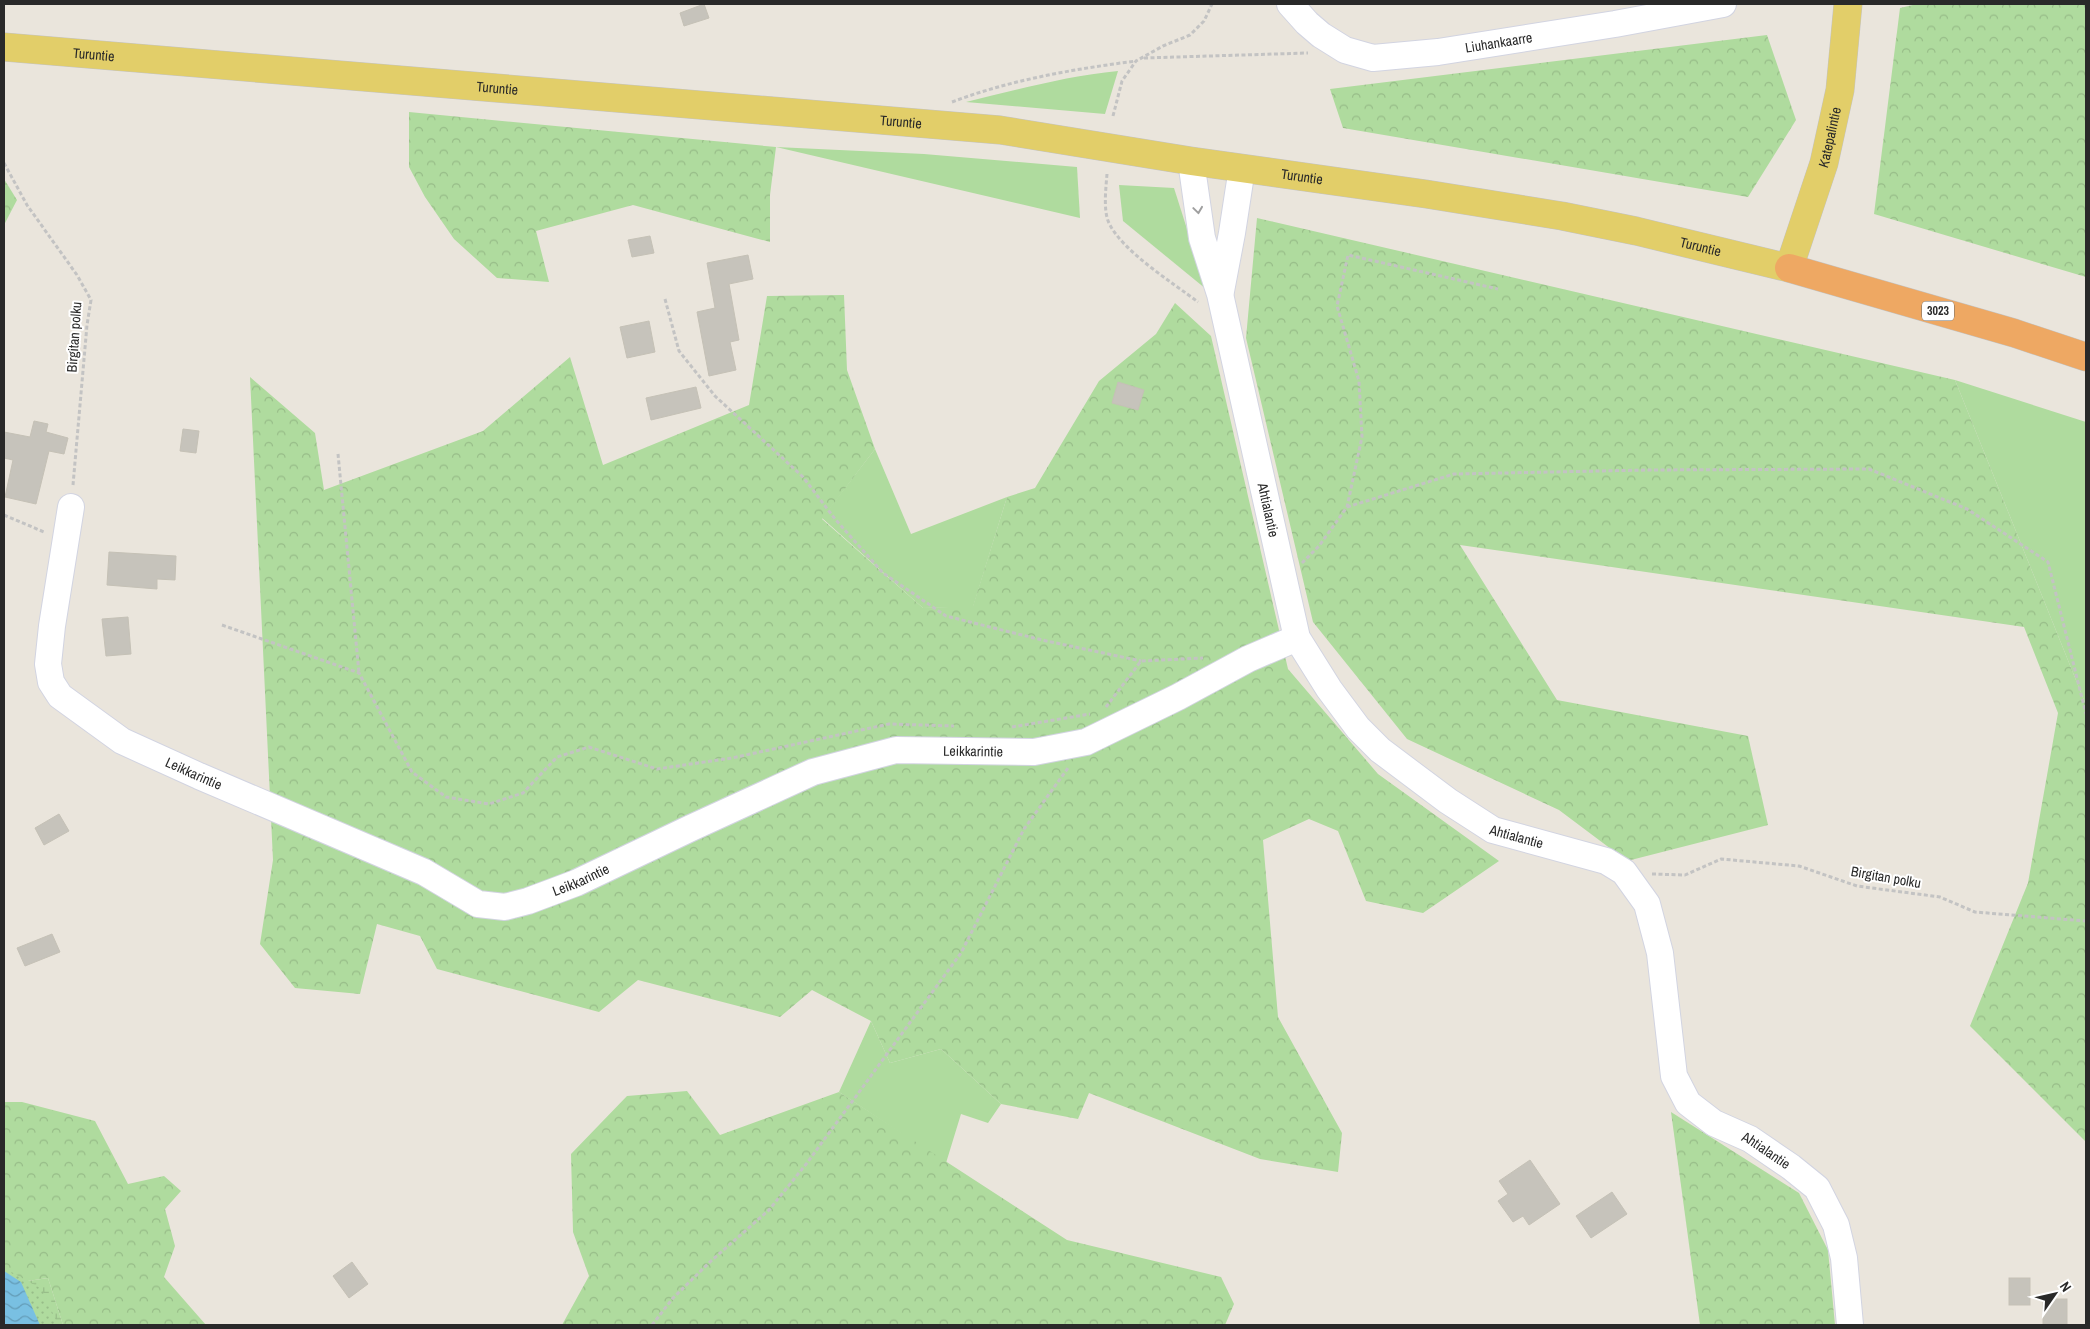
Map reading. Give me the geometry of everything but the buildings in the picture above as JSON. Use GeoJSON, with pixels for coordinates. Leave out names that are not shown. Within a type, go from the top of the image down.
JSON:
{"type":"FeatureCollection","features":[{"type":"Feature","properties":{"kind":"highway","name":"3023"},"geometry":{"type":"LineString","coordinates":[[1789,268],[2014,333],[2086,357]]}},
{"type":"Feature","properties":{"kind":"main road","name":"Katepalintie"},"geometry":{"type":"LineString","coordinates":[[1789,268],[1824,163],[1840,90],[1848,4]]}},
{"type":"Feature","properties":{"kind":"main road","name":"Turuntie"},"geometry":{"type":"LineString","coordinates":[[4,46],[1000,130],[1191,161],[1426,194],[1562,216],[1636,230],[1789,268]]}},
{"type":"Feature","properties":{"kind":"street","name":"Liuhankaarre"},"geometry":{"type":"LineString","coordinates":[[1290,4],[1306,23],[1321,35],[1345,50],[1372,58],[1438,52],[1615,24],[1723,4]]}},
{"type":"Feature","properties":{"kind":"street","name":"Ahtialantie"},"geometry":{"type":"LineString","coordinates":[[1191,161],[1202,238],[1220,294],[1297,638],[1329,690],[1358,728],[1380,750],[1448,801],[1493,830],[1606,861],[1624,872],[1647,904],[1660,953],[1674,1076],[1688,1103],[1714,1123],[1750,1139],[1791,1167],[1817,1188],[1836,1225],[1844,1258],[1850,1325]]}},
{"type":"Feature","properties":{"kind":"street","name":"Ahtialantie"},"geometry":{"type":"LineString","coordinates":[[1220,294],[1232,234],[1242,168]]}},
{"type":"Feature","properties":{"kind":"street","name":"Leikkarintie"},"geometry":{"type":"LineString","coordinates":[[71,507],[48,664],[51,682],[60,696],[122,741],[424,872],[478,904],[504,907],[536,898],[576,883],[813,772],[896,750],[1034,752],[1086,742],[1170,701],[1248,659],[1297,638]]}},
{"type":"Feature","properties":{"kind":"path"},"geometry":{"type":"LineString","coordinates":[[950,103],[980,91],[1144,58],[1163,46],[1190,35],[1204,21],[1212,4]]}},
{"type":"Feature","properties":{"kind":"path"},"geometry":{"type":"LineString","coordinates":[[1144,58],[1310,53]]}},
{"type":"Feature","properties":{"kind":"path"},"geometry":{"type":"LineString","coordinates":[[1113,116],[1122,81],[1136,61]]}},
{"type":"Feature","properties":{"kind":"path","name":"Birgitan polku"},"geometry":{"type":"LineString","coordinates":[[4,163],[26,204],[77,275],[91,300],[87,325],[71,507]]}},
{"type":"Feature","properties":{"kind":"path"},"geometry":{"type":"LineString","coordinates":[[1106,174],[1105,197],[1108,223],[1127,247],[1227,325]]}},
{"type":"Feature","properties":{"kind":"path"},"geometry":{"type":"LineString","coordinates":[[1284,579],[1319,546],[1347,507],[1362,436],[1359,381],[1337,306],[1348,254],[1498,289]]}},
{"type":"Feature","properties":{"kind":"path"},"geometry":{"type":"LineString","coordinates":[[665,299],[679,351],[715,396],[803,477],[835,519],[883,573],[946,616],[1141,662],[1205,658]]}},
{"type":"Feature","properties":{"kind":"path"},"geometry":{"type":"LineString","coordinates":[[338,454],[358,673],[412,772],[446,797],[489,804],[523,793],[557,757],[589,747],[657,769],[732,758],[889,724],[958,726]]}},
{"type":"Feature","properties":{"kind":"path"},"geometry":{"type":"LineString","coordinates":[[1347,507],[1454,474],[1648,470],[1869,469],[1967,509],[2048,562],[2086,714]]}},
{"type":"Feature","properties":{"kind":"path"},"geometry":{"type":"LineString","coordinates":[[4,515],[65,542]]}},
{"type":"Feature","properties":{"kind":"path"},"geometry":{"type":"LineString","coordinates":[[222,625],[358,673]]}},
{"type":"Feature","properties":{"kind":"path"},"geometry":{"type":"LineString","coordinates":[[1102,712],[1141,662]]}},
{"type":"Feature","properties":{"kind":"path"},"geometry":{"type":"LineString","coordinates":[[1008,728],[1092,714]]}},
{"type":"Feature","properties":{"kind":"path"},"geometry":{"type":"LineString","coordinates":[[652,1325],[673,1298],[769,1210],[807,1163],[961,953],[1024,829],[1086,742]]}},
{"type":"Feature","properties":{"kind":"path","name":"Birgitan polku"},"geometry":{"type":"LineString","coordinates":[[1624,872],[1685,875],[1721,859],[1799,866],[1857,886],[1940,897],[1975,912],[2086,921]]}},
{"type":"Feature","properties":{"kind":"green space"},"geometry":{"type":"Polygon","coordinates":[[[1917,4],[2086,4],[2086,277],[1874,214],[1900,8],[1917,4]]]}},
{"type":"Feature","properties":{"kind":"green space"},"geometry":{"type":"Polygon","coordinates":[[[1767,35],[1796,120],[1748,197],[1343,128],[1330,89],[1767,35]]]}},
{"type":"Feature","properties":{"kind":"green space"},"geometry":{"type":"Polygon","coordinates":[[[1118,71],[1105,114],[966,102],[1060,80],[1118,71]]]}},
{"type":"Feature","properties":{"kind":"green space"},"geometry":{"type":"Polygon","coordinates":[[[409,112],[776,147],[770,195],[770,242],[633,205],[536,231],[549,282],[497,278],[454,239],[425,197],[409,167],[409,112]]]}},
{"type":"Feature","properties":{"kind":"green space"},"geometry":{"type":"Polygon","coordinates":[[[776,147],[924,154],[1077,167],[1080,218],[776,147]]]}},
{"type":"Feature","properties":{"kind":"green space"},"geometry":{"type":"Polygon","coordinates":[[[4,179],[17,200],[4,225],[4,179]]]}},
{"type":"Feature","properties":{"kind":"green space"},"geometry":{"type":"Polygon","coordinates":[[[1119,185],[1174,188],[1206,289],[1123,221],[1119,185]]]}},
{"type":"Feature","properties":{"kind":"green space"},"geometry":{"type":"Polygon","coordinates":[[[1257,218],[1955,380],[2086,705],[2086,1142],[1970,1026],[2028,883],[2058,713],[2024,627],[1460,545],[1557,700],[1748,736],[1768,825],[1627,861],[1559,810],[1407,739],[1313,622],[1246,338],[1257,218]]]}},
{"type":"Feature","properties":{"kind":"green space"},"geometry":{"type":"Polygon","coordinates":[[[844,295],[847,370],[875,449],[822,519],[923,608],[973,606],[1007,497],[1035,488],[1099,381],[1156,334],[1175,303],[1211,336],[1288,669],[1378,774],[1499,861],[1423,913],[1366,901],[1338,831],[1309,819],[1263,840],[1278,1017],[1342,1133],[1338,1172],[1260,1159],[1089,1093],[1078,1119],[1001,1104],[941,1049],[890,1063],[871,1021],[812,990],[780,1017],[638,980],[599,1012],[437,969],[420,936],[377,924],[360,994],[295,988],[260,944],[273,860],[250,377],[315,433],[324,490],[483,431],[570,357],[603,465],[749,405],[767,296],[844,295]]]}},
{"type":"Feature","properties":{"kind":"green space"},"geometry":{"type":"Polygon","coordinates":[[[1955,380],[2086,422],[2086,705],[1955,380]]]}},
{"type":"Feature","properties":{"kind":"green space"},"geometry":{"type":"Polygon","coordinates":[[[875,449],[911,534],[1007,497],[973,607],[923,608],[822,518],[875,449]]]}},
{"type":"Feature","properties":{"kind":"green space"},"geometry":{"type":"Polygon","coordinates":[[[871,1021],[890,1063],[941,1049],[1001,1104],[988,1123],[961,1114],[946,1163],[839,1092],[871,1021]]]}},
{"type":"Feature","properties":{"kind":"green space"},"geometry":{"type":"Polygon","coordinates":[[[687,1091],[720,1135],[839,1092],[1067,1240],[1221,1277],[1234,1304],[1225,1325],[562,1325],[589,1276],[573,1232],[571,1154],[627,1096],[687,1091]]]}},
{"type":"Feature","properties":{"kind":"green space"},"geometry":{"type":"Polygon","coordinates":[[[4,1102],[22,1102],[95,1121],[128,1184],[164,1176],[181,1191],[165,1209],[175,1246],[164,1277],[206,1325],[63,1325],[48,1278],[21,1282],[4,1271],[4,1102]]]}},
{"type":"Feature","properties":{"kind":"green space"},"geometry":{"type":"Polygon","coordinates":[[[1671,1112],[1799,1193],[1828,1250],[1835,1325],[1700,1325],[1671,1112]]]}},
{"type":"Feature","properties":{"kind":"green space"},"geometry":{"type":"Polygon","coordinates":[[[4,1268],[42,1289],[58,1325],[4,1325],[4,1268]]]}},
{"type":"Feature","properties":{"kind":"green space"},"geometry":{"type":"Polygon","coordinates":[[[48,1278],[63,1325],[40,1325],[21,1282],[48,1278]]]}},
{"type":"Feature","properties":{"kind":"water"},"geometry":{"type":"Polygon","coordinates":[[[4,1271],[21,1282],[40,1325],[4,1325],[4,1271]]]}}]}
